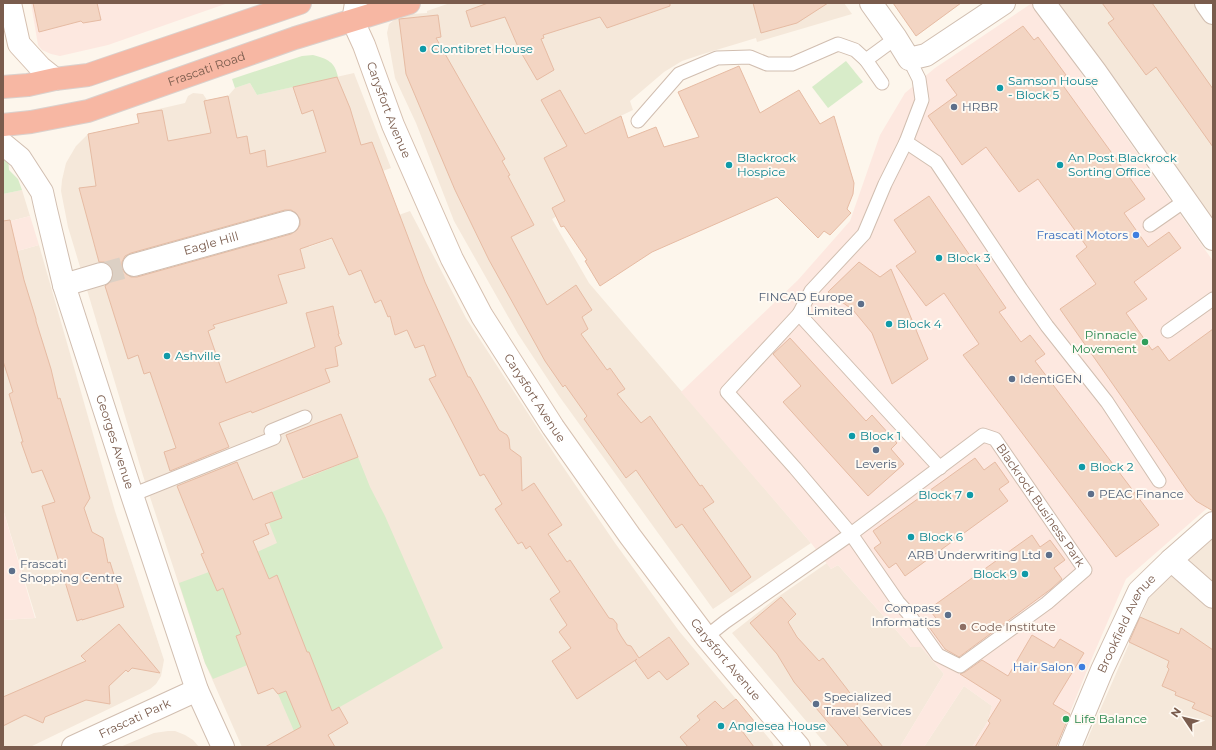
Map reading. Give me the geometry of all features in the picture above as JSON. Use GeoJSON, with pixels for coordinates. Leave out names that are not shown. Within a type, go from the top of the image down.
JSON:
{"type":"FeatureCollection","features":[{"type":"Feature","properties":{"kind":"highway"},"geometry":{"type":"LineString","coordinates":[[3,87],[28,85],[56,79],[88,75],[300,3]]}},
{"type":"Feature","properties":{"kind":"highway","name":"Frascati Road"},"geometry":{"type":"LineString","coordinates":[[3,125],[31,122],[88,110],[295,38],[354,12],[409,3]]}},
{"type":"Feature","properties":{"kind":"street"},"geometry":{"type":"LineString","coordinates":[[10,3],[19,44],[40,68],[56,79]]}},
{"type":"Feature","properties":{"kind":"street"},"geometry":{"type":"LineString","coordinates":[[871,3],[909,59],[926,55],[1004,3]]}},
{"type":"Feature","properties":{"kind":"street"},"geometry":{"type":"LineString","coordinates":[[1044,3],[1095,71],[1213,239]]}},
{"type":"Feature","properties":{"kind":"street"},"geometry":{"type":"LineString","coordinates":[[1206,3],[1213,13]]}},
{"type":"Feature","properties":{"kind":"street","name":"Carysfort Avenue"},"geometry":{"type":"LineString","coordinates":[[354,12],[364,45],[393,124],[452,259],[482,316],[557,433],[626,530],[706,637],[799,747]]}},
{"type":"Feature","properties":{"kind":"street","name":"Georges Avenue"},"geometry":{"type":"LineString","coordinates":[[3,144],[26,165],[42,192],[64,285],[132,495],[197,690],[223,747]]}},
{"type":"Feature","properties":{"kind":"street","name":"Eagle Hill"},"geometry":{"type":"LineString","coordinates":[[134,265],[288,222]]}},
{"type":"Feature","properties":{"kind":"street"},"geometry":{"type":"LineString","coordinates":[[64,285],[101,274]]}},
{"type":"Feature","properties":{"kind":"street","name":"Brookfield Avenue"},"geometry":{"type":"LineString","coordinates":[[1070,747],[1102,670],[1139,591],[1213,523]]}},
{"type":"Feature","properties":{"kind":"street"},"geometry":{"type":"LineString","coordinates":[[1171,560],[1213,596]]}},
{"type":"Feature","properties":{"kind":"street","name":"Frascati Park"},"geometry":{"type":"LineString","coordinates":[[73,747],[197,690]]}},
{"type":"Feature","properties":{"kind":"lane"},"geometry":{"type":"LineString","coordinates":[[866,60],[896,38]]}},
{"type":"Feature","properties":{"kind":"lane"},"geometry":{"type":"LineString","coordinates":[[638,121],[679,74],[717,58],[750,57],[767,64],[792,64],[838,44],[855,50],[866,60],[882,84]]}},
{"type":"Feature","properties":{"kind":"lane","name":"Blackrock Business Park"},"geometry":{"type":"LineString","coordinates":[[706,637],[725,622],[851,534],[983,435],[995,439],[1085,570],[1047,603],[960,666],[938,655],[908,613],[898,602],[851,534],[795,468],[727,392],[799,314],[811,291],[864,234],[885,184],[906,142],[922,100],[919,79],[909,59]]}},
{"type":"Feature","properties":{"kind":"lane"},"geometry":{"type":"LineString","coordinates":[[906,142],[936,162],[1020,289],[1107,402],[1159,481]]}},
{"type":"Feature","properties":{"kind":"lane"},"geometry":{"type":"LineString","coordinates":[[1150,225],[1186,200]]}},
{"type":"Feature","properties":{"kind":"lane"},"geometry":{"type":"LineString","coordinates":[[1168,331],[1213,299]]}},
{"type":"Feature","properties":{"kind":"lane"},"geometry":{"type":"LineString","coordinates":[[799,314],[940,468]]}},
{"type":"Feature","properties":{"kind":"lane"},"geometry":{"type":"LineString","coordinates":[[132,495],[274,438],[271,431],[305,417]]}},
{"type":"Feature","properties":{"kind":"shaded area"},"geometry":{"type":"Polygon","coordinates":[[[31,3],[228,3],[108,45],[60,56],[42,50],[38,45],[31,3]]]}},
{"type":"Feature","properties":{"kind":"shaded area"},"geometry":{"type":"Polygon","coordinates":[[[450,3],[844,3],[852,14],[757,42],[756,38],[703,54],[682,61],[664,72],[630,101],[633,110],[585,133],[611,186],[552,219],[589,283],[811,543],[713,609],[559,396],[518,334],[454,221],[416,123],[395,78],[387,33],[389,24],[398,17],[427,13],[427,11],[450,3]]]}},
{"type":"Feature","properties":{"kind":"shaded area"},"geometry":{"type":"Polygon","coordinates":[[[1032,3],[1035,3],[1083,76],[1213,261],[1213,503],[1126,579],[1056,747],[972,747],[988,721],[992,706],[964,686],[924,747],[900,747],[944,674],[921,647],[911,647],[838,565],[831,569],[811,543],[681,392],[798,280],[850,221],[880,135],[905,93],[935,68],[1032,3]]]}},
{"type":"Feature","properties":{"kind":"shaded area"},"geometry":{"type":"Polygon","coordinates":[[[1058,3],[1213,3],[1213,223],[1058,3]]]}},
{"type":"Feature","properties":{"kind":"shaded area"},"geometry":{"type":"Polygon","coordinates":[[[354,73],[391,168],[292,203],[309,247],[410,211],[466,318],[557,458],[615,543],[679,631],[772,742],[774,747],[242,747],[205,663],[145,482],[68,227],[61,191],[62,180],[66,163],[76,146],[88,134],[139,123],[137,114],[185,103],[188,96],[193,93],[203,94],[207,100],[228,96],[235,88],[250,83],[257,95],[354,73]]]}},
{"type":"Feature","properties":{"kind":"shaded area"},"geometry":{"type":"Polygon","coordinates":[[[22,190],[30,216],[3,223],[3,194],[22,190]]]}},
{"type":"Feature","properties":{"kind":"shaded area"},"geometry":{"type":"Polygon","coordinates":[[[30,216],[39,245],[3,255],[3,223],[30,216]]]}},
{"type":"Feature","properties":{"kind":"shaded area"},"geometry":{"type":"Polygon","coordinates":[[[39,245],[115,511],[164,660],[161,676],[156,684],[150,689],[30,747],[3,747],[3,620],[36,618],[3,509],[3,255],[39,245]]]}},
{"type":"Feature","properties":{"kind":"shaded area","name":"Frascati Shopping Centre"},"geometry":{"type":"Polygon","coordinates":[[[3,509],[7,523],[35,618],[3,620],[3,509]]]}},
{"type":"Feature","properties":{"kind":"shaded area"},"geometry":{"type":"Polygon","coordinates":[[[1213,537],[1213,747],[1084,747],[1149,598],[1160,582],[1213,537]]]}},
{"type":"Feature","properties":{"kind":"shaded area"},"geometry":{"type":"Polygon","coordinates":[[[827,563],[831,569],[838,565],[911,647],[921,647],[944,674],[900,747],[828,747],[732,633],[775,599],[827,563]]]}},
{"type":"Feature","properties":{"kind":"shaded area"},"geometry":{"type":"Polygon","coordinates":[[[964,686],[992,706],[988,721],[972,747],[924,747],[964,686]]]}},
{"type":"Feature","properties":{"kind":"shaded area"},"geometry":{"type":"Polygon","coordinates":[[[175,731],[185,735],[193,740],[199,747],[120,747],[154,733],[175,731]]]}},
{"type":"Feature","properties":{"kind":"green space"},"geometry":{"type":"Polygon","coordinates":[[[313,55],[330,62],[335,68],[338,77],[257,95],[250,83],[235,88],[232,79],[302,56],[313,55]]]}},
{"type":"Feature","properties":{"kind":"green space"},"geometry":{"type":"Polygon","coordinates":[[[846,61],[863,82],[828,108],[812,87],[846,61]]]}},
{"type":"Feature","properties":{"kind":"green space"},"geometry":{"type":"Polygon","coordinates":[[[3,153],[8,157],[9,170],[18,179],[22,190],[3,194],[3,153]]]}},
{"type":"Feature","properties":{"kind":"green space"},"geometry":{"type":"Polygon","coordinates":[[[358,457],[370,487],[385,516],[443,648],[324,716],[294,731],[278,694],[319,679],[309,652],[288,660],[284,650],[213,679],[205,663],[179,583],[209,572],[217,591],[265,570],[257,552],[277,543],[269,523],[282,518],[272,492],[358,457]]]}},
{"type":"Feature","properties":{"kind":"building"},"geometry":{"type":"Polygon","coordinates":[[[33,3],[97,3],[101,20],[83,23],[81,21],[39,32],[33,3]]]}},
{"type":"Feature","properties":{"kind":"building"},"geometry":{"type":"Polygon","coordinates":[[[488,3],[670,3],[670,6],[607,28],[600,17],[543,35],[544,38],[541,39],[554,70],[537,80],[519,49],[505,17],[471,27],[466,11],[488,3]]]}},
{"type":"Feature","properties":{"kind":"building"},"geometry":{"type":"Polygon","coordinates":[[[753,3],[828,3],[797,23],[761,33],[753,3]]]}},
{"type":"Feature","properties":{"kind":"building"},"geometry":{"type":"Polygon","coordinates":[[[893,3],[961,3],[916,36],[893,3]]]}},
{"type":"Feature","properties":{"kind":"building"},"geometry":{"type":"Polygon","coordinates":[[[1102,3],[1152,3],[1213,89],[1213,147],[1156,67],[1146,75],[1108,23],[1114,19],[1102,3]]]}},
{"type":"Feature","properties":{"kind":"building"},"geometry":{"type":"Polygon","coordinates":[[[438,15],[441,37],[436,38],[505,159],[502,161],[510,175],[508,176],[534,225],[511,237],[513,241],[547,305],[576,285],[592,310],[582,317],[588,329],[581,334],[607,370],[610,368],[625,389],[617,394],[641,423],[650,416],[700,486],[702,485],[714,502],[703,509],[751,577],[731,592],[682,524],[676,528],[636,470],[626,478],[584,419],[587,416],[565,385],[563,387],[545,361],[489,260],[455,190],[406,74],[399,19],[438,15]]]}},
{"type":"Feature","properties":{"kind":"building"},"geometry":{"type":"Polygon","coordinates":[[[1023,26],[1034,40],[1038,37],[1066,75],[1059,80],[1145,199],[1124,213],[1148,247],[1169,232],[1181,248],[1134,282],[1147,299],[1126,313],[1152,350],[1158,346],[1169,361],[1213,329],[1213,511],[1196,501],[1188,492],[1060,309],[1096,284],[1076,256],[1087,247],[1038,179],[1019,192],[986,147],[962,165],[928,116],[957,95],[946,80],[1023,26]]]}},
{"type":"Feature","properties":{"kind":"building","name":"Blackrock Hospice"},"geometry":{"type":"Polygon","coordinates":[[[739,66],[760,113],[799,90],[820,124],[834,116],[854,183],[853,194],[847,209],[851,213],[830,235],[824,231],[818,238],[777,197],[652,252],[600,286],[585,261],[587,260],[564,226],[561,227],[552,208],[565,201],[544,158],[567,146],[541,100],[560,90],[585,134],[621,116],[628,138],[656,127],[664,147],[699,137],[678,92],[739,66]]]}},
{"type":"Feature","properties":{"kind":"building"},"geometry":{"type":"Polygon","coordinates":[[[337,77],[350,108],[361,145],[372,142],[425,282],[468,377],[470,377],[499,430],[507,435],[510,449],[521,457],[522,491],[534,483],[562,525],[548,534],[567,562],[570,560],[609,618],[613,619],[617,624],[617,629],[621,636],[627,645],[631,646],[639,658],[669,637],[689,664],[667,680],[659,671],[648,679],[635,661],[637,659],[577,699],[552,661],[571,648],[559,632],[567,625],[550,599],[560,592],[530,546],[526,549],[522,542],[518,544],[495,509],[502,504],[484,474],[480,476],[429,379],[436,376],[424,345],[415,348],[407,330],[395,335],[390,316],[388,317],[381,300],[375,303],[361,270],[349,275],[332,238],[300,249],[305,268],[278,275],[287,303],[213,325],[215,328],[208,331],[226,383],[315,347],[306,313],[333,306],[338,334],[342,344],[335,347],[338,366],[325,369],[330,382],[252,413],[251,411],[219,423],[229,447],[170,471],[164,452],[176,448],[150,372],[144,374],[138,355],[128,359],[105,286],[113,277],[113,271],[109,265],[104,262],[99,262],[79,188],[96,186],[88,134],[139,123],[137,114],[162,110],[168,141],[211,133],[204,101],[228,96],[237,138],[247,136],[250,154],[265,150],[267,167],[326,152],[313,110],[302,114],[293,87],[337,77]],[[285,210],[131,253],[125,256],[122,262],[122,269],[131,277],[137,277],[291,234],[297,230],[300,225],[300,219],[296,213],[291,210],[285,210]]]}},
{"type":"Feature","properties":{"kind":"building","name":"Block 2"},"geometry":{"type":"Polygon","coordinates":[[[929,196],[1006,308],[999,312],[1021,342],[1030,335],[1045,354],[1035,361],[1159,525],[1116,557],[963,355],[979,344],[944,293],[926,306],[896,266],[916,252],[894,220],[929,196]]]}},
{"type":"Feature","properties":{"kind":"building"},"geometry":{"type":"Polygon","coordinates":[[[10,220],[24,280],[51,369],[58,399],[60,398],[90,498],[84,508],[92,532],[103,538],[108,563],[110,562],[124,607],[77,621],[42,506],[55,502],[42,470],[32,473],[21,442],[23,442],[9,394],[13,392],[3,361],[3,221],[10,220]]]}},
{"type":"Feature","properties":{"kind":"building","name":"Block 4"},"geometry":{"type":"Polygon","coordinates":[[[859,262],[880,277],[891,269],[928,359],[892,384],[872,333],[853,310],[828,292],[859,262]]]}},
{"type":"Feature","properties":{"kind":"building","name":"Block 1"},"geometry":{"type":"Polygon","coordinates":[[[790,338],[866,421],[872,415],[897,443],[891,449],[904,464],[868,496],[783,402],[801,386],[773,354],[790,338]]]}},
{"type":"Feature","properties":{"kind":"building"},"geometry":{"type":"Polygon","coordinates":[[[341,414],[358,457],[303,478],[286,435],[341,414]]]}},
{"type":"Feature","properties":{"kind":"building"},"geometry":{"type":"Polygon","coordinates":[[[975,458],[984,470],[995,462],[1009,482],[999,489],[1008,501],[905,576],[896,563],[889,568],[874,548],[881,543],[873,531],[975,458]]]}},
{"type":"Feature","properties":{"kind":"building"},"geometry":{"type":"Polygon","coordinates":[[[237,462],[253,500],[272,492],[282,518],[265,524],[269,534],[253,541],[269,579],[277,575],[332,711],[339,707],[348,723],[328,735],[335,747],[265,747],[301,727],[286,691],[278,694],[273,688],[258,694],[236,636],[241,634],[223,588],[217,591],[201,554],[204,553],[177,486],[237,462]]]}},
{"type":"Feature","properties":{"kind":"building"},"geometry":{"type":"Polygon","coordinates":[[[1032,535],[1040,547],[1050,540],[1065,560],[1054,568],[1062,579],[1051,589],[959,657],[945,649],[929,627],[938,621],[929,609],[1032,535]]]}},
{"type":"Feature","properties":{"kind":"building"},"geometry":{"type":"Polygon","coordinates":[[[781,597],[796,614],[788,622],[797,637],[819,661],[823,658],[858,704],[852,709],[883,747],[849,747],[794,682],[777,654],[750,623],[781,597]]]}},
{"type":"Feature","properties":{"kind":"building"},"geometry":{"type":"Polygon","coordinates":[[[1140,617],[1179,634],[1181,628],[1213,650],[1213,717],[1192,708],[1195,703],[1175,695],[1176,692],[1162,686],[1169,669],[1167,667],[1169,661],[1129,642],[1140,617]]]}},
{"type":"Feature","properties":{"kind":"building"},"geometry":{"type":"Polygon","coordinates":[[[119,624],[160,673],[132,668],[128,672],[126,670],[109,686],[110,704],[86,700],[45,717],[43,723],[25,715],[3,726],[3,697],[86,661],[81,656],[119,624]]]}},
{"type":"Feature","properties":{"kind":"building"},"geometry":{"type":"Polygon","coordinates":[[[1032,635],[1054,648],[1060,639],[1084,653],[1053,704],[1070,714],[1056,747],[975,747],[990,723],[988,721],[1001,700],[960,674],[982,660],[1008,676],[1032,635]]]}},
{"type":"Feature","properties":{"kind":"building","name":"Anglesea House"},"geometry":{"type":"Polygon","coordinates":[[[736,699],[754,721],[742,731],[754,747],[688,747],[680,737],[700,720],[697,716],[715,701],[723,709],[736,699]]]}},
{"type":"Feature","properties":{"kind":"tunnel"},"geometry":{"type":"LineString","coordinates":[[101,274],[134,265]]}},
{"type":"Feature","properties":{"kind":"place","name":"Clontibret House"},"geometry":{"type":"Point","coordinates":[423,49]}},
{"type":"Feature","properties":{"kind":"place","name":"Samson House - Block 5"},"geometry":{"type":"Point","coordinates":[1000,88]}},
{"type":"Feature","properties":{"kind":"place","name":"HRBR"},"geometry":{"type":"Point","coordinates":[954,107]}},
{"type":"Feature","properties":{"kind":"place","name":"Blackrock Hospice"},"geometry":{"type":"Point","coordinates":[729,165]}},
{"type":"Feature","properties":{"kind":"place","name":"An Post Blackrock Sorting Office"},"geometry":{"type":"Point","coordinates":[1060,165]}},
{"type":"Feature","properties":{"kind":"place","name":"Frascati Motors"},"geometry":{"type":"Point","coordinates":[1136,235]}},
{"type":"Feature","properties":{"kind":"place","name":"Block 3"},"geometry":{"type":"Point","coordinates":[939,258]}},
{"type":"Feature","properties":{"kind":"place","name":"FINCAD Europe Limited"},"geometry":{"type":"Point","coordinates":[861,304]}},
{"type":"Feature","properties":{"kind":"place","name":"Block 4"},"geometry":{"type":"Point","coordinates":[889,324]}},
{"type":"Feature","properties":{"kind":"place","name":"Pinnacle Movement"},"geometry":{"type":"Point","coordinates":[1145,342]}},
{"type":"Feature","properties":{"kind":"place","name":"Ashville"},"geometry":{"type":"Point","coordinates":[167,356]}},
{"type":"Feature","properties":{"kind":"place","name":"IdentiGEN"},"geometry":{"type":"Point","coordinates":[1012,379]}},
{"type":"Feature","properties":{"kind":"place","name":"Block 1"},"geometry":{"type":"Point","coordinates":[852,436]}},
{"type":"Feature","properties":{"kind":"place","name":"Leveris"},"geometry":{"type":"Point","coordinates":[876,450]}},
{"type":"Feature","properties":{"kind":"place","name":"Block 2"},"geometry":{"type":"Point","coordinates":[1082,467]}},
{"type":"Feature","properties":{"kind":"place","name":"PEAC Finance"},"geometry":{"type":"Point","coordinates":[1091,494]}},
{"type":"Feature","properties":{"kind":"place","name":"Block 7"},"geometry":{"type":"Point","coordinates":[970,495]}},
{"type":"Feature","properties":{"kind":"place","name":"Block 6"},"geometry":{"type":"Point","coordinates":[911,537]}},
{"type":"Feature","properties":{"kind":"place","name":"ARB Underwriting Ltd"},"geometry":{"type":"Point","coordinates":[1049,555]}},
{"type":"Feature","properties":{"kind":"place","name":"Frascati Shopping Centre"},"geometry":{"type":"Point","coordinates":[12,571]}},
{"type":"Feature","properties":{"kind":"place","name":"Block 9"},"geometry":{"type":"Point","coordinates":[1025,574]}},
{"type":"Feature","properties":{"kind":"place","name":"Compass Informatics"},"geometry":{"type":"Point","coordinates":[948,615]}},
{"type":"Feature","properties":{"kind":"place","name":"Code Institute"},"geometry":{"type":"Point","coordinates":[963,627]}},
{"type":"Feature","properties":{"kind":"place","name":"Hair Salon"},"geometry":{"type":"Point","coordinates":[1082,667]}},
{"type":"Feature","properties":{"kind":"place","name":"Specialized Travel Services"},"geometry":{"type":"Point","coordinates":[816,704]}},
{"type":"Feature","properties":{"kind":"place","name":"Life Balance"},"geometry":{"type":"Point","coordinates":[1066,719]}},
{"type":"Feature","properties":{"kind":"place","name":"Anglesea House"},"geometry":{"type":"Point","coordinates":[721,726]}}]}
